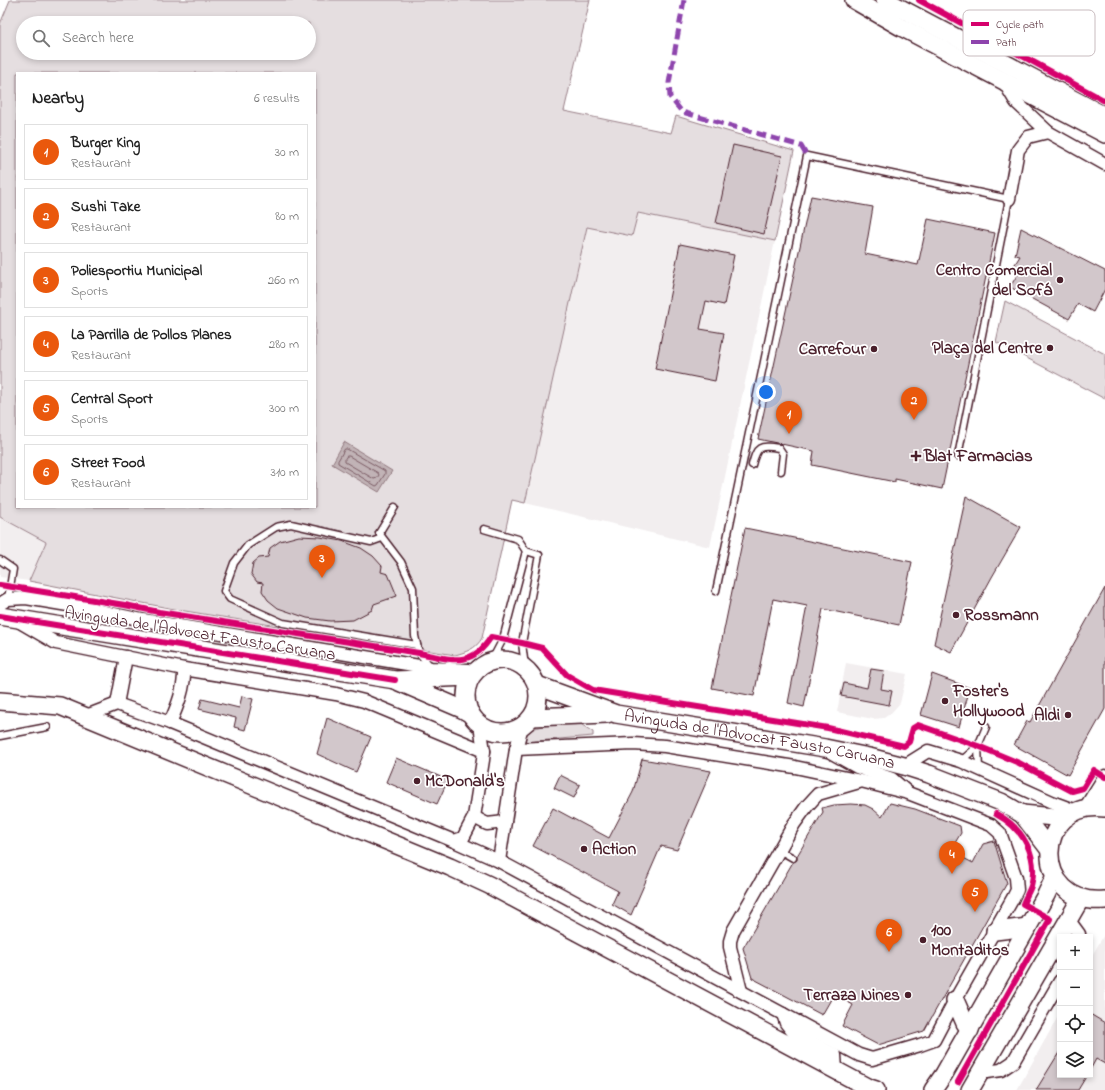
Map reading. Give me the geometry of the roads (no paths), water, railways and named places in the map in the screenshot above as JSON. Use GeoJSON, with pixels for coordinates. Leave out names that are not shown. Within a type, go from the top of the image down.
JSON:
{"type":"FeatureCollection","features":[{"type":"Feature","properties":{"kind":"street"},"geometry":{"type":"LineString","coordinates":[[854,0],[1105,134]]}},
{"type":"Feature","properties":{"kind":"street"},"geometry":{"type":"LineString","coordinates":[[885,0],[963,41]]}},
{"type":"Feature","properties":{"kind":"street"},"geometry":{"type":"LineString","coordinates":[[991,56],[1105,116]]}},
{"type":"Feature","properties":{"kind":"street"},"geometry":{"type":"LineString","coordinates":[[1002,80],[1016,102],[1048,132],[1105,164]]}},
{"type":"Feature","properties":{"kind":"street"},"geometry":{"type":"LineString","coordinates":[[1009,199],[1018,150],[1028,137],[1048,132]]}},
{"type":"Feature","properties":{"kind":"street","name":"Avinguda de l'Advocat Fausto Caruana"},"geometry":{"type":"LineString","coordinates":[[4,602],[26,598],[86,608],[143,620],[473,674]]}},
{"type":"Feature","properties":{"kind":"street"},"geometry":{"type":"LineString","coordinates":[[7,617],[56,643],[184,670],[336,694],[364,701],[484,751]]}},
{"type":"Feature","properties":{"kind":"street","name":"Avinguda de l'Advocat Fausto Caruana"},"geometry":{"type":"LineString","coordinates":[[7,617],[396,680],[473,674]]}},
{"type":"Feature","properties":{"kind":"street"},"geometry":{"type":"LineString","coordinates":[[117,704],[126,657]]}},
{"type":"Feature","properties":{"kind":"street"},"geometry":{"type":"LineString","coordinates":[[454,841],[463,838],[474,817],[484,751],[475,719],[465,696],[473,674],[492,660],[510,660],[525,667],[537,685],[538,702],[527,722],[516,749],[499,861]]}},
{"type":"Feature","properties":{"kind":"street"},"geometry":{"type":"LineString","coordinates":[[170,723],[185,681],[184,670]]}},
{"type":"Feature","properties":{"kind":"street","name":"Avinguda de l'Advocat Fausto Caruana"},"geometry":{"type":"LineString","coordinates":[[396,680],[462,709],[475,719]]}},
{"type":"Feature","properties":{"kind":"street","name":"Avinguda de l'Advocat Fausto Caruana"},"geometry":{"type":"LineString","coordinates":[[537,685],[616,714],[825,748],[869,757],[929,774],[1001,802],[1022,814],[1049,849]]}},
{"type":"Feature","properties":{"kind":"street"},"geometry":{"type":"LineString","coordinates":[[0,702],[60,706],[450,867],[489,885],[870,1089]]}},
{"type":"Feature","properties":{"kind":"street"},"geometry":{"type":"LineString","coordinates":[[86,716],[117,704],[170,723],[454,841],[499,861],[859,1055],[872,1059],[934,1040],[955,1000],[995,931],[1028,927]]}},
{"type":"Feature","properties":{"kind":"street","name":"Avinguda de l'Advocat Fausto Caruana"},"geometry":{"type":"LineString","coordinates":[[527,722],[616,714]]}},
{"type":"Feature","properties":{"kind":"street"},"geometry":{"type":"LineString","coordinates":[[475,719],[491,730],[507,732],[527,722]]}},
{"type":"Feature","properties":{"kind":"street","name":"Avinguda de l'Advocat Fausto Caruana"},"geometry":{"type":"LineString","coordinates":[[516,749],[633,744],[665,746],[795,767],[908,793],[990,825],[1000,833],[1016,878],[1017,890],[995,931]]}},
{"type":"Feature","properties":{"kind":"street"},"geometry":{"type":"LineString","coordinates":[[825,748],[857,767],[892,779],[908,793]]}},
{"type":"Feature","properties":{"kind":"street","name":"Avinguda de l'Advocat Fausto Caruana"},"geometry":{"type":"LineString","coordinates":[[904,766],[928,751],[962,761],[1075,812]]}},
{"type":"Feature","properties":{"kind":"street"},"geometry":{"type":"LineString","coordinates":[[1104,779],[1075,812],[1055,830],[1050,842],[1049,861],[1060,885],[1067,891],[1081,898],[1105,900]]}},
{"type":"Feature","properties":{"kind":"street"},"geometry":{"type":"LineString","coordinates":[[1104,779],[1102,795],[1105,801]]}},
{"type":"Feature","properties":{"kind":"street"},"geometry":{"type":"LineString","coordinates":[[741,991],[730,941],[733,931],[779,850],[807,806],[818,794],[861,781]]}},
{"type":"Feature","properties":{"kind":"street"},"geometry":{"type":"LineString","coordinates":[[1075,812],[1095,807],[1105,808]]}},
{"type":"Feature","properties":{"kind":"street","name":"Avinguda de l'Advocat Fausto Caruana"},"geometry":{"type":"LineString","coordinates":[[1022,814],[1075,812]]}},
{"type":"Feature","properties":{"kind":"street"},"geometry":{"type":"LineString","coordinates":[[474,817],[487,824],[505,822]]}},
{"type":"Feature","properties":{"kind":"street"},"geometry":{"type":"LineString","coordinates":[[933,1090],[970,1030],[1046,895],[1055,876]]}},
{"type":"Feature","properties":{"kind":"street"},"geometry":{"type":"LineString","coordinates":[[970,1090],[1081,898]]}},
{"type":"Feature","properties":{"kind":"street"},"geometry":{"type":"LineString","coordinates":[[1068,919],[1079,934]]}},
{"type":"Feature","properties":{"kind":"street"},"geometry":{"type":"LineString","coordinates":[[980,1073],[1001,1070],[1014,1062],[1057,986]]}},
{"type":"Feature","properties":{"kind":"street"},"geometry":{"type":"LineString","coordinates":[[955,1000],[970,1030]]}},
{"type":"Feature","properties":{"kind":"street"},"geometry":{"type":"LineString","coordinates":[[783,1014],[786,1023],[793,1032],[835,1055],[836,1070]]}},
{"type":"Feature","properties":{"kind":"lane"},"geometry":{"type":"LineString","coordinates":[[716,591],[807,156],[1009,199],[958,456]]}},
{"type":"Feature","properties":{"kind":"lane"},"geometry":{"type":"LineString","coordinates":[[752,465],[759,448],[765,446],[779,448],[783,454],[781,471]]}},
{"type":"Feature","properties":{"kind":"lane"},"geometry":{"type":"LineString","coordinates":[[396,507],[379,533],[401,562],[413,588],[415,636],[417,645],[419,653],[431,668]]}},
{"type":"Feature","properties":{"kind":"lane"},"geometry":{"type":"LineString","coordinates":[[382,538],[370,542],[291,524],[276,527],[248,545],[234,563],[224,591],[230,599],[283,623],[417,645]]}},
{"type":"Feature","properties":{"kind":"lane"},"geometry":{"type":"LineString","coordinates":[[484,529],[518,539],[526,551],[539,555],[522,643],[525,667]]}},
{"type":"Feature","properties":{"kind":"lane"},"geometry":{"type":"LineString","coordinates":[[492,660],[503,639],[526,551]]}},
{"type":"Feature","properties":{"kind":"lane"},"geometry":{"type":"LineString","coordinates":[[0,560],[13,569],[4,602]]}},
{"type":"Feature","properties":{"kind":"lane"},"geometry":{"type":"LineString","coordinates":[[408,664],[419,653]]}},
{"type":"Feature","properties":{"kind":"lane"},"geometry":{"type":"LineString","coordinates":[[0,736],[47,727]]}},
{"type":"Feature","properties":{"kind":"lane"},"geometry":{"type":"LineString","coordinates":[[962,761],[978,746],[986,727]]}},
{"type":"Feature","properties":{"kind":"lane"},"geometry":{"type":"LineString","coordinates":[[978,746],[979,769]]}},
{"type":"Feature","properties":{"kind":"lane"},"geometry":{"type":"LineString","coordinates":[[779,850],[793,858]]}},
{"type":"Feature","properties":{"kind":"water"},"geometry":{"type":"Polygon","coordinates":[[[344,442],[392,471],[379,492],[332,464],[344,442]]]}},
{"type":"Feature","properties":{"kind":"place","name":"Centro Comercial del Sofá"},"geometry":{"type":"Point","coordinates":[1060,280]}},
{"type":"Feature","properties":{"kind":"place","name":"Plaça del Centre"},"geometry":{"type":"Point","coordinates":[1050,348]}},
{"type":"Feature","properties":{"kind":"place","name":"Carrefour"},"geometry":{"type":"Point","coordinates":[874,349]}},
{"type":"Feature","properties":{"kind":"place","name":"Sushi Take"},"geometry":{"type":"Point","coordinates":[914,420]}},
{"type":"Feature","properties":{"kind":"place","name":"Burger King"},"geometry":{"type":"Point","coordinates":[789,434]}},
{"type":"Feature","properties":{"kind":"place","name":"Blat Farmacias"},"geometry":{"type":"Point","coordinates":[916,456]}},
{"type":"Feature","properties":{"kind":"place","name":"Poliesportiu Municipal"},"geometry":{"type":"Point","coordinates":[322,578]}},
{"type":"Feature","properties":{"kind":"place","name":"Rossmann"},"geometry":{"type":"Point","coordinates":[956,615]}},
{"type":"Feature","properties":{"kind":"place","name":"Foster's Hollywood"},"geometry":{"type":"Point","coordinates":[945,701]}},
{"type":"Feature","properties":{"kind":"place","name":"Aldi"},"geometry":{"type":"Point","coordinates":[1068,715]}},
{"type":"Feature","properties":{"kind":"place","name":"McDonald's"},"geometry":{"type":"Point","coordinates":[417,781]}},
{"type":"Feature","properties":{"kind":"place","name":"Action"},"geometry":{"type":"Point","coordinates":[584,849]}},
{"type":"Feature","properties":{"kind":"place","name":"La Parrilla de Pollos Planes"},"geometry":{"type":"Point","coordinates":[952,874]}},
{"type":"Feature","properties":{"kind":"place","name":"Central Sport"},"geometry":{"type":"Point","coordinates":[975,912]}},
{"type":"Feature","properties":{"kind":"place","name":"100 Montaditos"},"geometry":{"type":"Point","coordinates":[923,940]}},
{"type":"Feature","properties":{"kind":"place","name":"Street Food"},"geometry":{"type":"Point","coordinates":[889,952]}},
{"type":"Feature","properties":{"kind":"place","name":"Terraza Nines"},"geometry":{"type":"Point","coordinates":[908,995]}}]}
